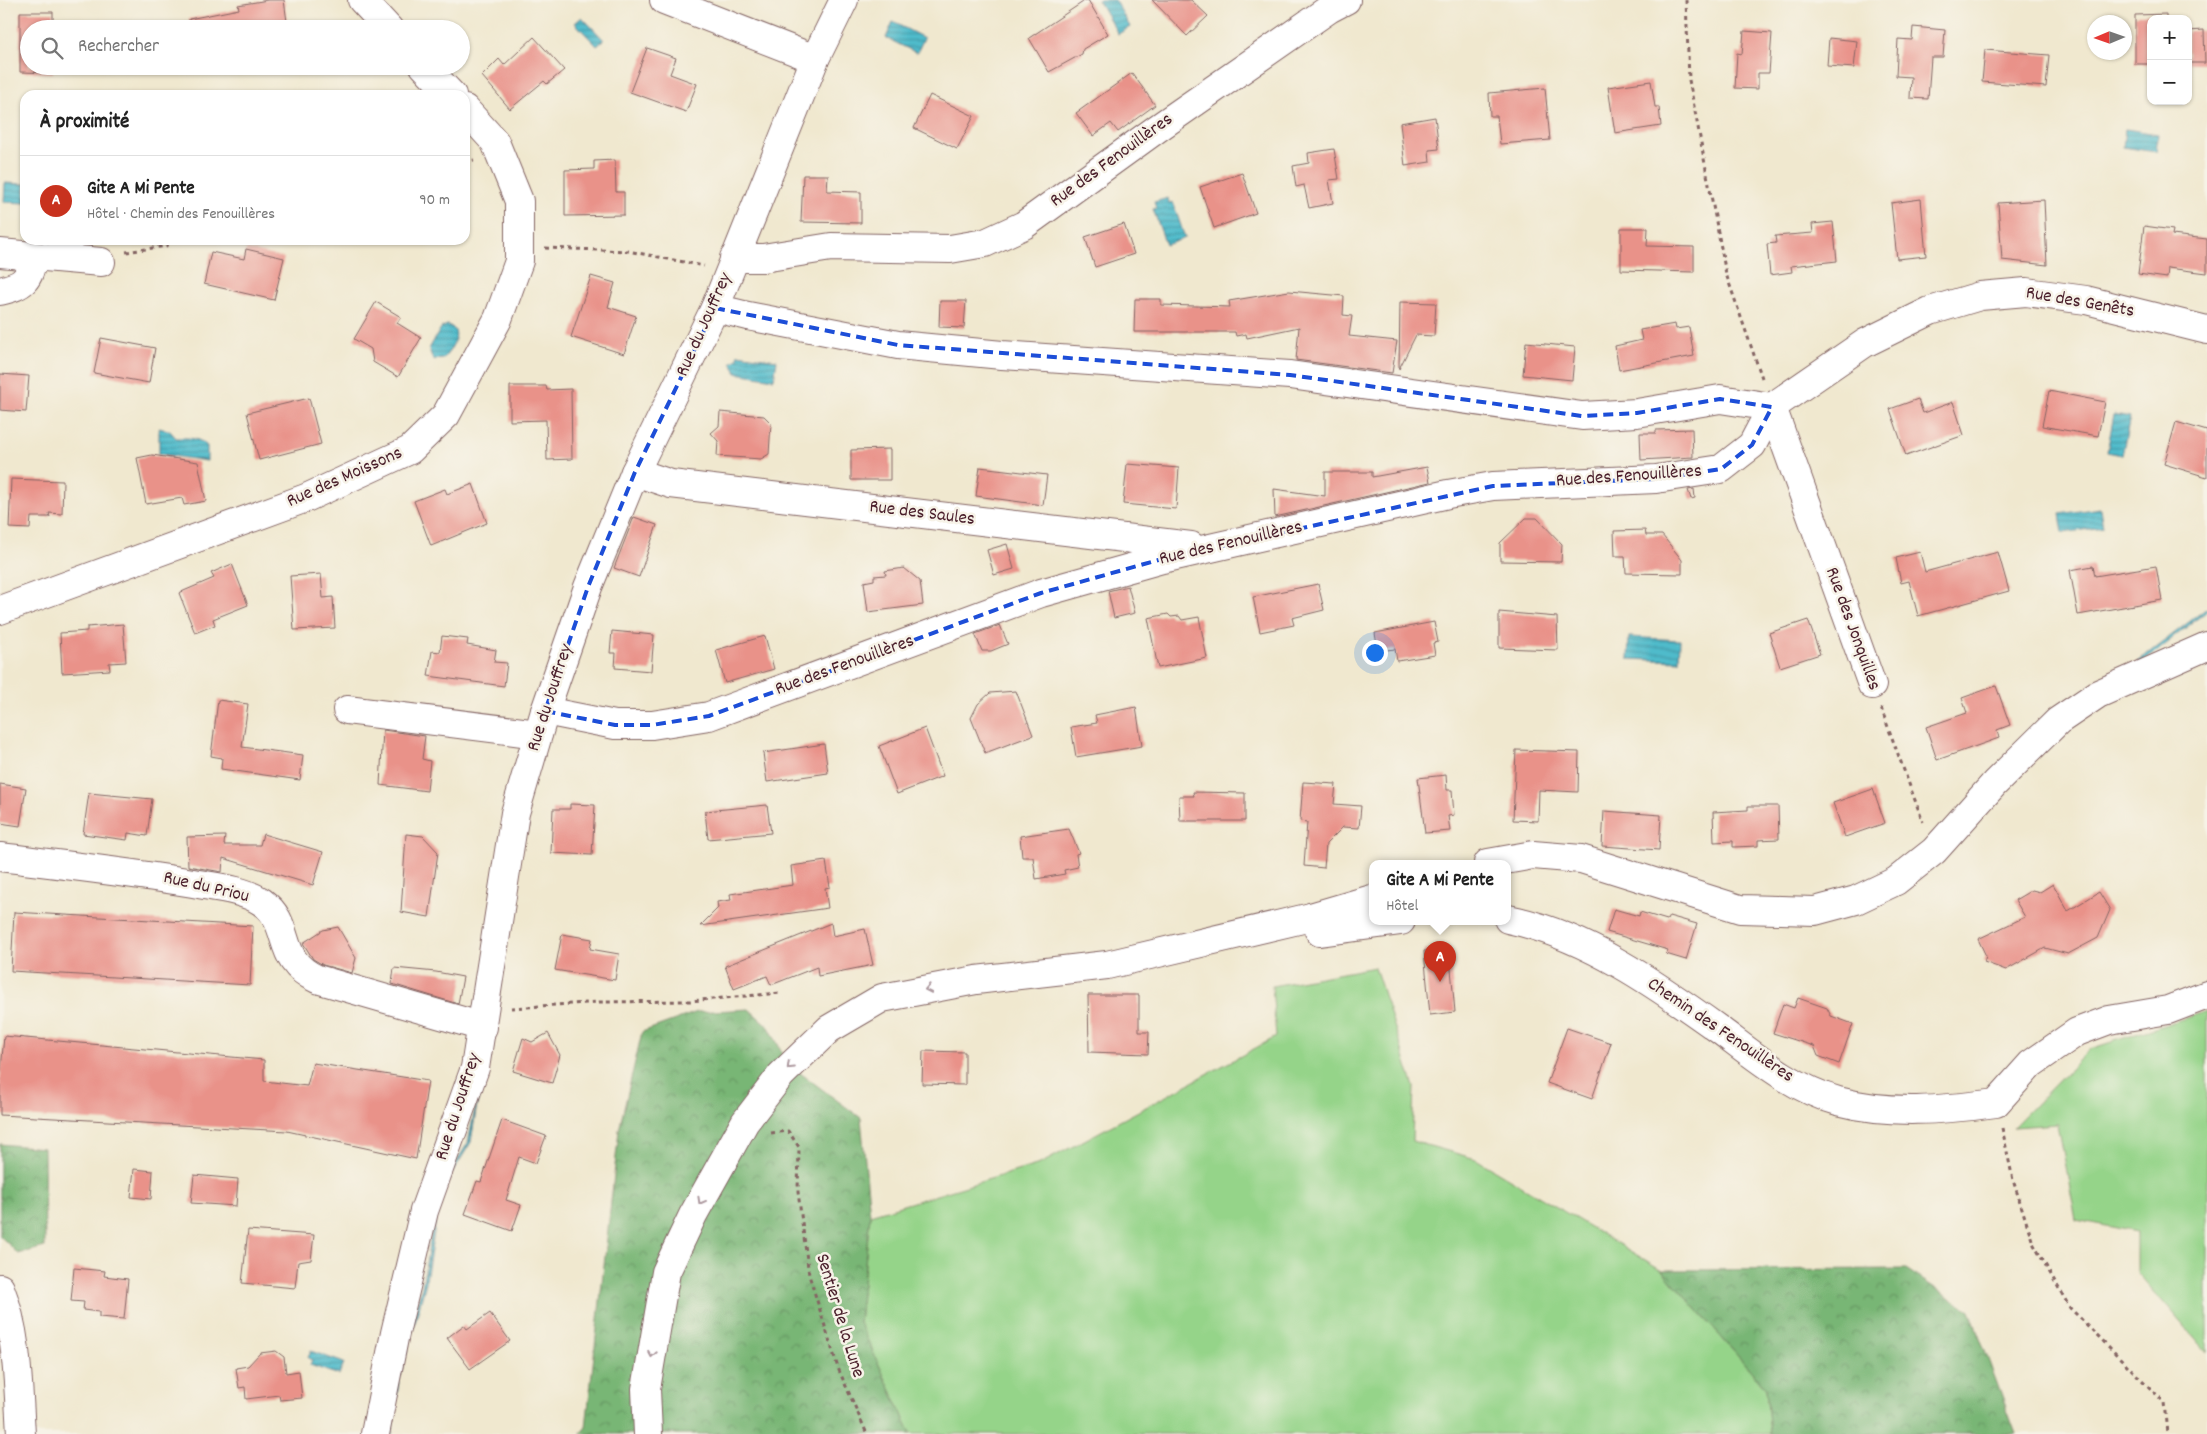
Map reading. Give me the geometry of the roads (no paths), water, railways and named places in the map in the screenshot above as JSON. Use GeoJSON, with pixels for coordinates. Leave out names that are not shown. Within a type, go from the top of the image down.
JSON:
{"type":"FeatureCollection","features":[{"type":"Feature","properties":{"kind":"street"},"geometry":{"type":"LineString","coordinates":[[362,0],[381,20]]}},
{"type":"Feature","properties":{"kind":"street"},"geometry":{"type":"LineString","coordinates":[[664,0],[815,59]]}},
{"type":"Feature","properties":{"kind":"street","name":"Rue du Jouffrey"},"geometry":{"type":"LineString","coordinates":[[375,1434],[395,1333],[424,1211],[475,1068],[515,812],[541,723],[588,588],[635,472],[715,308],[815,59],[844,0]]}},
{"type":"Feature","properties":{"kind":"street","name":"Rue des Fenouillères"},"geometry":{"type":"LineString","coordinates":[[732,264],[831,247],[950,250],[985,243],[1024,226],[1158,128],[1329,9],[1346,0]]}},
{"type":"Feature","properties":{"kind":"street"},"geometry":{"type":"LineString","coordinates":[[433,75],[447,90]]}},
{"type":"Feature","properties":{"kind":"street","name":"Rue des Moissons"},"geometry":{"type":"LineString","coordinates":[[0,610],[306,498],[410,450],[446,415],[498,320],[519,261],[518,201],[495,142],[470,114]]}},
{"type":"Feature","properties":{"kind":"street"},"geometry":{"type":"LineString","coordinates":[[0,253],[101,262]]}},
{"type":"Feature","properties":{"kind":"street"},"geometry":{"type":"LineString","coordinates":[[0,291],[20,286],[30,273],[33,256]]}},
{"type":"Feature","properties":{"kind":"street","name":"Rue des Genêts"},"geometry":{"type":"LineString","coordinates":[[1772,407],[1865,343],[1930,311],[1980,296],[2026,292],[2086,300],[2207,330]]}},
{"type":"Feature","properties":{"kind":"street"},"geometry":{"type":"LineString","coordinates":[[715,308],[898,345],[1002,356],[1290,375],[1582,416],[1637,413],[1720,399],[1772,407]]}},
{"type":"Feature","properties":{"kind":"street","name":"Rue des Fenouillères"},"geometry":{"type":"LineString","coordinates":[[347,710],[541,723],[615,725],[652,725],[709,716],[1041,593],[1210,548],[1438,496],[1493,486],[1656,479],[1721,469],[1752,445],[1772,407]]}},
{"type":"Feature","properties":{"kind":"street","name":"Rue des Jonquilles"},"geometry":{"type":"LineString","coordinates":[[1772,407],[1872,684]]}},
{"type":"Feature","properties":{"kind":"street","name":"Rue des Saules"},"geometry":{"type":"LineString","coordinates":[[635,472],[671,484],[1210,548]]}},
{"type":"Feature","properties":{"kind":"street"},"geometry":{"type":"LineString","coordinates":[[1505,860],[1533,855],[1581,859],[1740,908],[1815,911],[1856,900],[1896,881],[1934,851],[1994,783],[2058,721],[2098,694],[2207,646]]}},
{"type":"Feature","properties":{"kind":"street","name":"Rue du Priou"},"geometry":{"type":"LineString","coordinates":[[0,857],[153,877],[232,890],[261,901],[278,918],[289,955],[302,972],[317,979],[484,1017]]}},
{"type":"Feature","properties":{"kind":"street"},"geometry":{"type":"LineString","coordinates":[[648,1434],[646,1389],[666,1272],[693,1215],[745,1122],[781,1075],[829,1029],[882,998],[976,980],[1107,965],[1311,917],[1369,900]]}},
{"type":"Feature","properties":{"kind":"street"},"geometry":{"type":"LineString","coordinates":[[1311,917],[1320,932],[1372,925]]}},
{"type":"Feature","properties":{"kind":"street","name":"Chemin des Fenouillères"},"geometry":{"type":"LineString","coordinates":[[1511,920],[1534,924],[1572,939],[1668,993],[1791,1081],[1837,1101],[1893,1110],[1940,1110],[1996,1103],[2031,1064],[2077,1032],[2109,1020],[2168,1010],[2207,995]]}},
{"type":"Feature","properties":{"kind":"street"},"geometry":{"type":"LineString","coordinates":[[0,1288],[7,1305],[13,1341],[21,1434]]}},
{"type":"Feature","properties":{"kind":"water"},"geometry":{"type":"Polygon","coordinates":[[[1098,0],[1115,0],[1130,27],[1118,34],[1098,0]]]}},
{"type":"Feature","properties":{"kind":"water"},"geometry":{"type":"Polygon","coordinates":[[[582,17],[604,40],[597,46],[575,23],[582,17]]]}},
{"type":"Feature","properties":{"kind":"water"},"geometry":{"type":"Polygon","coordinates":[[[893,22],[924,38],[917,53],[886,38],[893,22]]]}},
{"type":"Feature","properties":{"kind":"water"},"geometry":{"type":"Polygon","coordinates":[[[2125,129],[2158,134],[2156,152],[2123,147],[2125,129]]]}},
{"type":"Feature","properties":{"kind":"water"},"geometry":{"type":"Polygon","coordinates":[[[5,183],[20,184],[20,203],[4,202],[5,183]]]}},
{"type":"Feature","properties":{"kind":"water"},"geometry":{"type":"Polygon","coordinates":[[[1168,198],[1169,203],[1173,202],[1185,238],[1166,245],[1153,209],[1156,208],[1154,202],[1168,198]]]}},
{"type":"Feature","properties":{"kind":"water"},"geometry":{"type":"Polygon","coordinates":[[[447,325],[455,331],[455,340],[450,351],[443,359],[433,360],[429,349],[441,328],[447,325]]]}},
{"type":"Feature","properties":{"kind":"water"},"geometry":{"type":"Polygon","coordinates":[[[738,354],[777,360],[774,379],[736,373],[731,363],[738,358],[738,354]]]}},
{"type":"Feature","properties":{"kind":"water"},"geometry":{"type":"Polygon","coordinates":[[[2114,414],[2130,417],[2122,455],[2107,452],[2114,414]]]}},
{"type":"Feature","properties":{"kind":"water"},"geometry":{"type":"Polygon","coordinates":[[[159,428],[170,431],[176,438],[193,439],[204,443],[207,446],[207,461],[159,454],[159,428]]]}},
{"type":"Feature","properties":{"kind":"water"},"geometry":{"type":"Polygon","coordinates":[[[2100,508],[2103,527],[2063,533],[2060,514],[2100,508]]]}},
{"type":"Feature","properties":{"kind":"water"},"geometry":{"type":"Polygon","coordinates":[[[2207,608],[2207,611],[2141,663],[2137,662],[2207,608]]]}},
{"type":"Feature","properties":{"kind":"water"},"geometry":{"type":"Polygon","coordinates":[[[1629,637],[1680,640],[1679,661],[1628,659],[1629,637]]]}},
{"type":"Feature","properties":{"kind":"water"},"geometry":{"type":"Polygon","coordinates":[[[491,1030],[495,1030],[491,1053],[477,1104],[471,1142],[445,1185],[437,1214],[425,1286],[399,1381],[392,1434],[389,1434],[395,1384],[422,1287],[437,1199],[444,1181],[468,1143],[491,1030]]]}},
{"type":"Feature","properties":{"kind":"water"},"geometry":{"type":"Polygon","coordinates":[[[311,1351],[344,1363],[339,1375],[310,1365],[312,1360],[308,1358],[311,1351]]]}},
{"type":"Feature","properties":{"kind":"place","name":"Gite A Mi Pente"},"geometry":{"type":"Point","coordinates":[1440,982]}}]}
